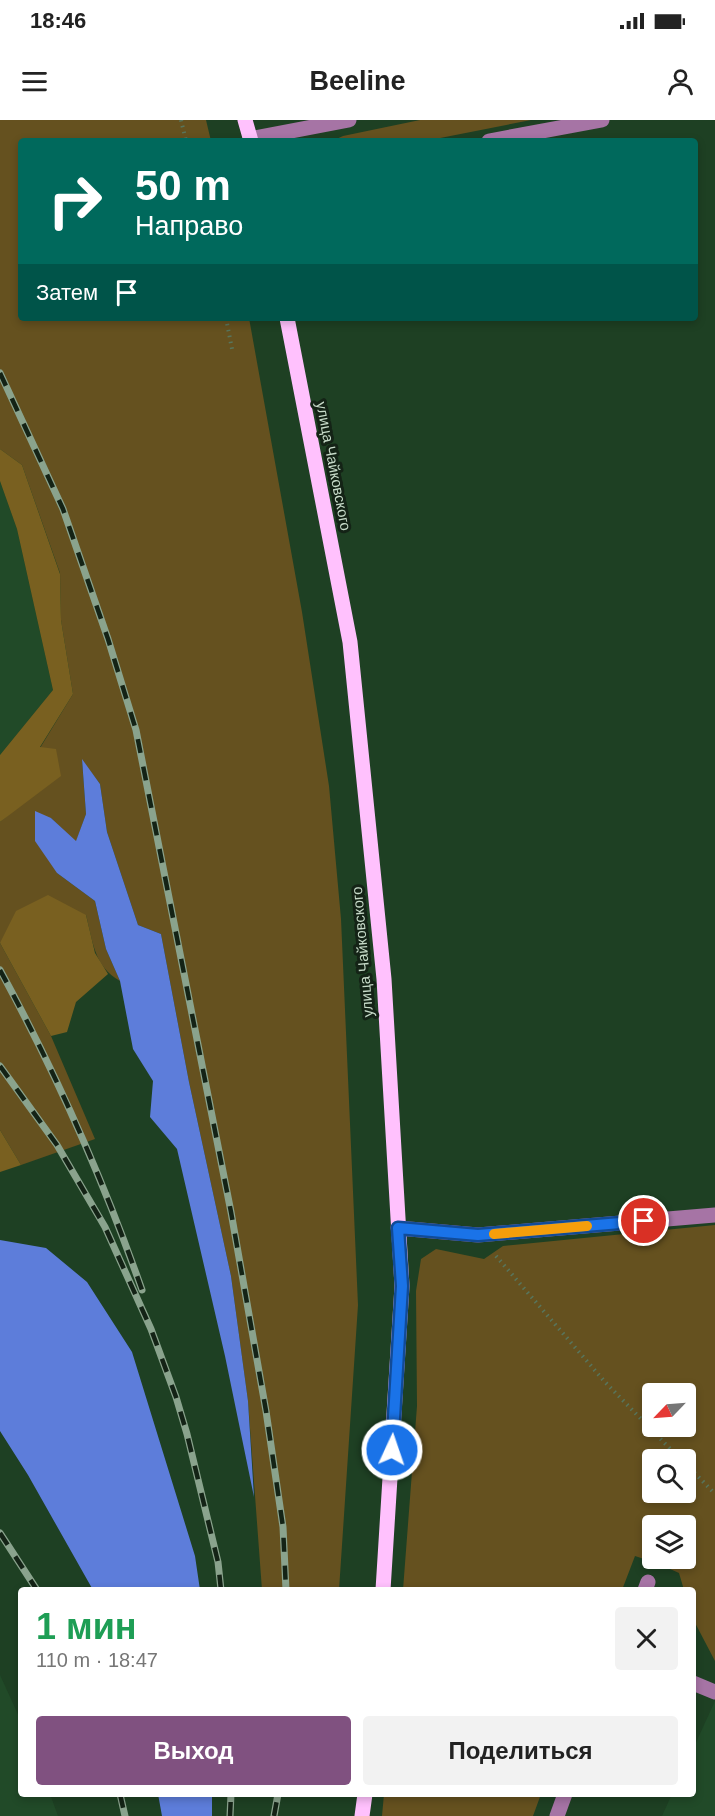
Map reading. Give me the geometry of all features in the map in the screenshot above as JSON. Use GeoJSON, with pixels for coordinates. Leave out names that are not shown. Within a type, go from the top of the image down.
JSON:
{"type":"FeatureCollection","features":[{"type":"Feature","properties":{"kind":"main road"},"geometry":{"type":"LineString","coordinates":[[245,120],[250,138]]}},
{"type":"Feature","properties":{"kind":"main road","name":"улица Чайковского"},"geometry":{"type":"LineString","coordinates":[[288,321],[351,642],[384,979],[402,1286],[383,1587]]}},
{"type":"Feature","properties":{"kind":"main road"},"geometry":{"type":"LineString","coordinates":[[362,1816],[365,1797]]}},
{"type":"Feature","properties":{"kind":"lane"},"geometry":{"type":"LineString","coordinates":[[261,138],[349,120]]}},
{"type":"Feature","properties":{"kind":"lane"},"geometry":{"type":"LineString","coordinates":[[505,138],[602,120]]}},
{"type":"Feature","properties":{"kind":"lane"},"geometry":{"type":"LineString","coordinates":[[398,1228],[478,1235],[715,1215]]}},
{"type":"Feature","properties":{"kind":"lane"},"geometry":{"type":"LineString","coordinates":[[696,1684],[715,1692]]}},
{"type":"Feature","properties":{"kind":"lane"},"geometry":{"type":"LineString","coordinates":[[557,1816],[564,1797]]}},
{"type":"Feature","properties":{"kind":"path"},"geometry":{"type":"LineString","coordinates":[[181,120],[185,138]]}},
{"type":"Feature","properties":{"kind":"path"},"geometry":{"type":"LineString","coordinates":[[227,321],[232,349]]}},
{"type":"Feature","properties":{"kind":"path"},"geometry":{"type":"LineString","coordinates":[[478,1235],[604,1382],[670,1449]]}},
{"type":"Feature","properties":{"kind":"path"},"geometry":{"type":"LineString","coordinates":[[696,1474],[715,1494]]}},
{"type":"Feature","properties":{"kind":"shaded area"},"geometry":{"type":"Polygon","coordinates":[[[0,120],[206,120],[210,138],[18,138],[18,321],[250,321],[302,612],[329,786],[341,919],[358,1305],[339,1587],[262,1587],[248,1401],[231,1276],[189,1082],[161,934],[138,925],[107,832],[100,784],[82,760],[86,814],[76,842],[51,818],[57,873],[95,901],[106,949],[120,981],[111,975],[100,961],[86,915],[0,943],[0,822],[13,811],[40,748],[73,694],[61,620],[60,573],[22,465],[0,449],[0,120]]]}},
{"type":"Feature","properties":{"kind":"shaded area"},"geometry":{"type":"Polygon","coordinates":[[[420,120],[531,120],[440,138],[339,138],[420,120]]]}},
{"type":"Feature","properties":{"kind":"shaded area"},"geometry":{"type":"Polygon","coordinates":[[[0,449],[22,465],[60,574],[61,620],[73,694],[40,747],[56,749],[61,776],[0,822],[0,755],[53,690],[17,529],[0,481],[0,449]]]}},
{"type":"Feature","properties":{"kind":"shaded area"},"geometry":{"type":"Polygon","coordinates":[[[0,481],[17,529],[53,690],[0,755],[0,481]]]}},
{"type":"Feature","properties":{"kind":"shaded area"},"geometry":{"type":"Polygon","coordinates":[[[48,895],[86,915],[95,953],[108,974],[76,1002],[67,1032],[51,1036],[0,943],[16,911],[48,895]]]}},
{"type":"Feature","properties":{"kind":"shaded area"},"geometry":{"type":"Polygon","coordinates":[[[0,943],[51,1036],[95,1139],[21,1165],[0,1130],[0,943]]]}},
{"type":"Feature","properties":{"kind":"shaded area"},"geometry":{"type":"Polygon","coordinates":[[[0,1130],[21,1165],[0,1172],[0,1130]]]}},
{"type":"Feature","properties":{"kind":"shaded area"},"geometry":{"type":"Polygon","coordinates":[[[715,1225],[715,1661],[696,1625],[696,1587],[683,1587],[679,1573],[670,1569],[696,1569],[696,1515],[642,1515],[642,1558],[635,1556],[623,1587],[403,1587],[417,1406],[416,1291],[421,1259],[436,1249],[484,1259],[503,1246],[715,1225]]]}},
{"type":"Feature","properties":{"kind":"shaded area"},"geometry":{"type":"Polygon","coordinates":[[[0,1675],[18,1714],[18,1797],[51,1797],[58,1816],[0,1816],[0,1675]]]}},
{"type":"Feature","properties":{"kind":"shaded area"},"geometry":{"type":"Polygon","coordinates":[[[715,1701],[715,1816],[662,1816],[671,1797],[696,1797],[696,1742],[715,1701]]]}},
{"type":"Feature","properties":{"kind":"shaded area"},"geometry":{"type":"Polygon","coordinates":[[[384,1797],[540,1797],[533,1816],[382,1816],[384,1797]]]}},
{"type":"Feature","properties":{"kind":"water"},"geometry":{"type":"Polygon","coordinates":[[[82,759],[100,784],[107,832],[138,925],[161,934],[189,1082],[231,1276],[248,1401],[254,1497],[225,1356],[177,1149],[150,1117],[153,1081],[133,1049],[120,981],[106,949],[95,901],[57,873],[35,841],[35,811],[51,818],[76,841],[86,814],[82,759]]]}},
{"type":"Feature","properties":{"kind":"water"},"geometry":{"type":"Polygon","coordinates":[[[0,1240],[46,1248],[87,1282],[132,1352],[195,1556],[200,1587],[91,1587],[28,1475],[0,1431],[0,1240]]]}},
{"type":"Feature","properties":{"kind":"water"},"geometry":{"type":"Polygon","coordinates":[[[159,1797],[212,1797],[212,1816],[162,1816],[159,1797]]]}},
{"type":"Feature","properties":{"kind":"railway"},"geometry":{"type":"LineString","coordinates":[[0,373],[63,509],[108,639],[136,730],[231,1212],[266,1411],[283,1527],[286,1587]]}},
{"type":"Feature","properties":{"kind":"railway"},"geometry":{"type":"LineString","coordinates":[[0,970],[77,1127],[142,1290]]}},
{"type":"Feature","properties":{"kind":"railway"},"geometry":{"type":"LineString","coordinates":[[0,1066],[57,1145],[105,1227],[151,1329],[187,1434],[218,1562],[221,1587]]}},
{"type":"Feature","properties":{"kind":"railway"},"geometry":{"type":"LineString","coordinates":[[0,1533],[35,1587]]}},
{"type":"Feature","properties":{"kind":"railway"},"geometry":{"type":"LineString","coordinates":[[121,1797],[125,1816]]}},
{"type":"Feature","properties":{"kind":"railway"},"geometry":{"type":"LineString","coordinates":[[230,1816],[231,1797]]}},
{"type":"Feature","properties":{"kind":"railway"},"geometry":{"type":"LineString","coordinates":[[274,1816],[277,1797]]}},
{"type":"Feature","properties":{"kind":"slow traffic"},"geometry":{"type":"LineString","coordinates":[[494,1234],[587,1226]]}},
{"type":"Feature","properties":{"kind":"route"},"geometry":{"type":"LineString","coordinates":[[392,1450],[402,1286],[398,1228],[478,1235],[644,1221]]}}]}
